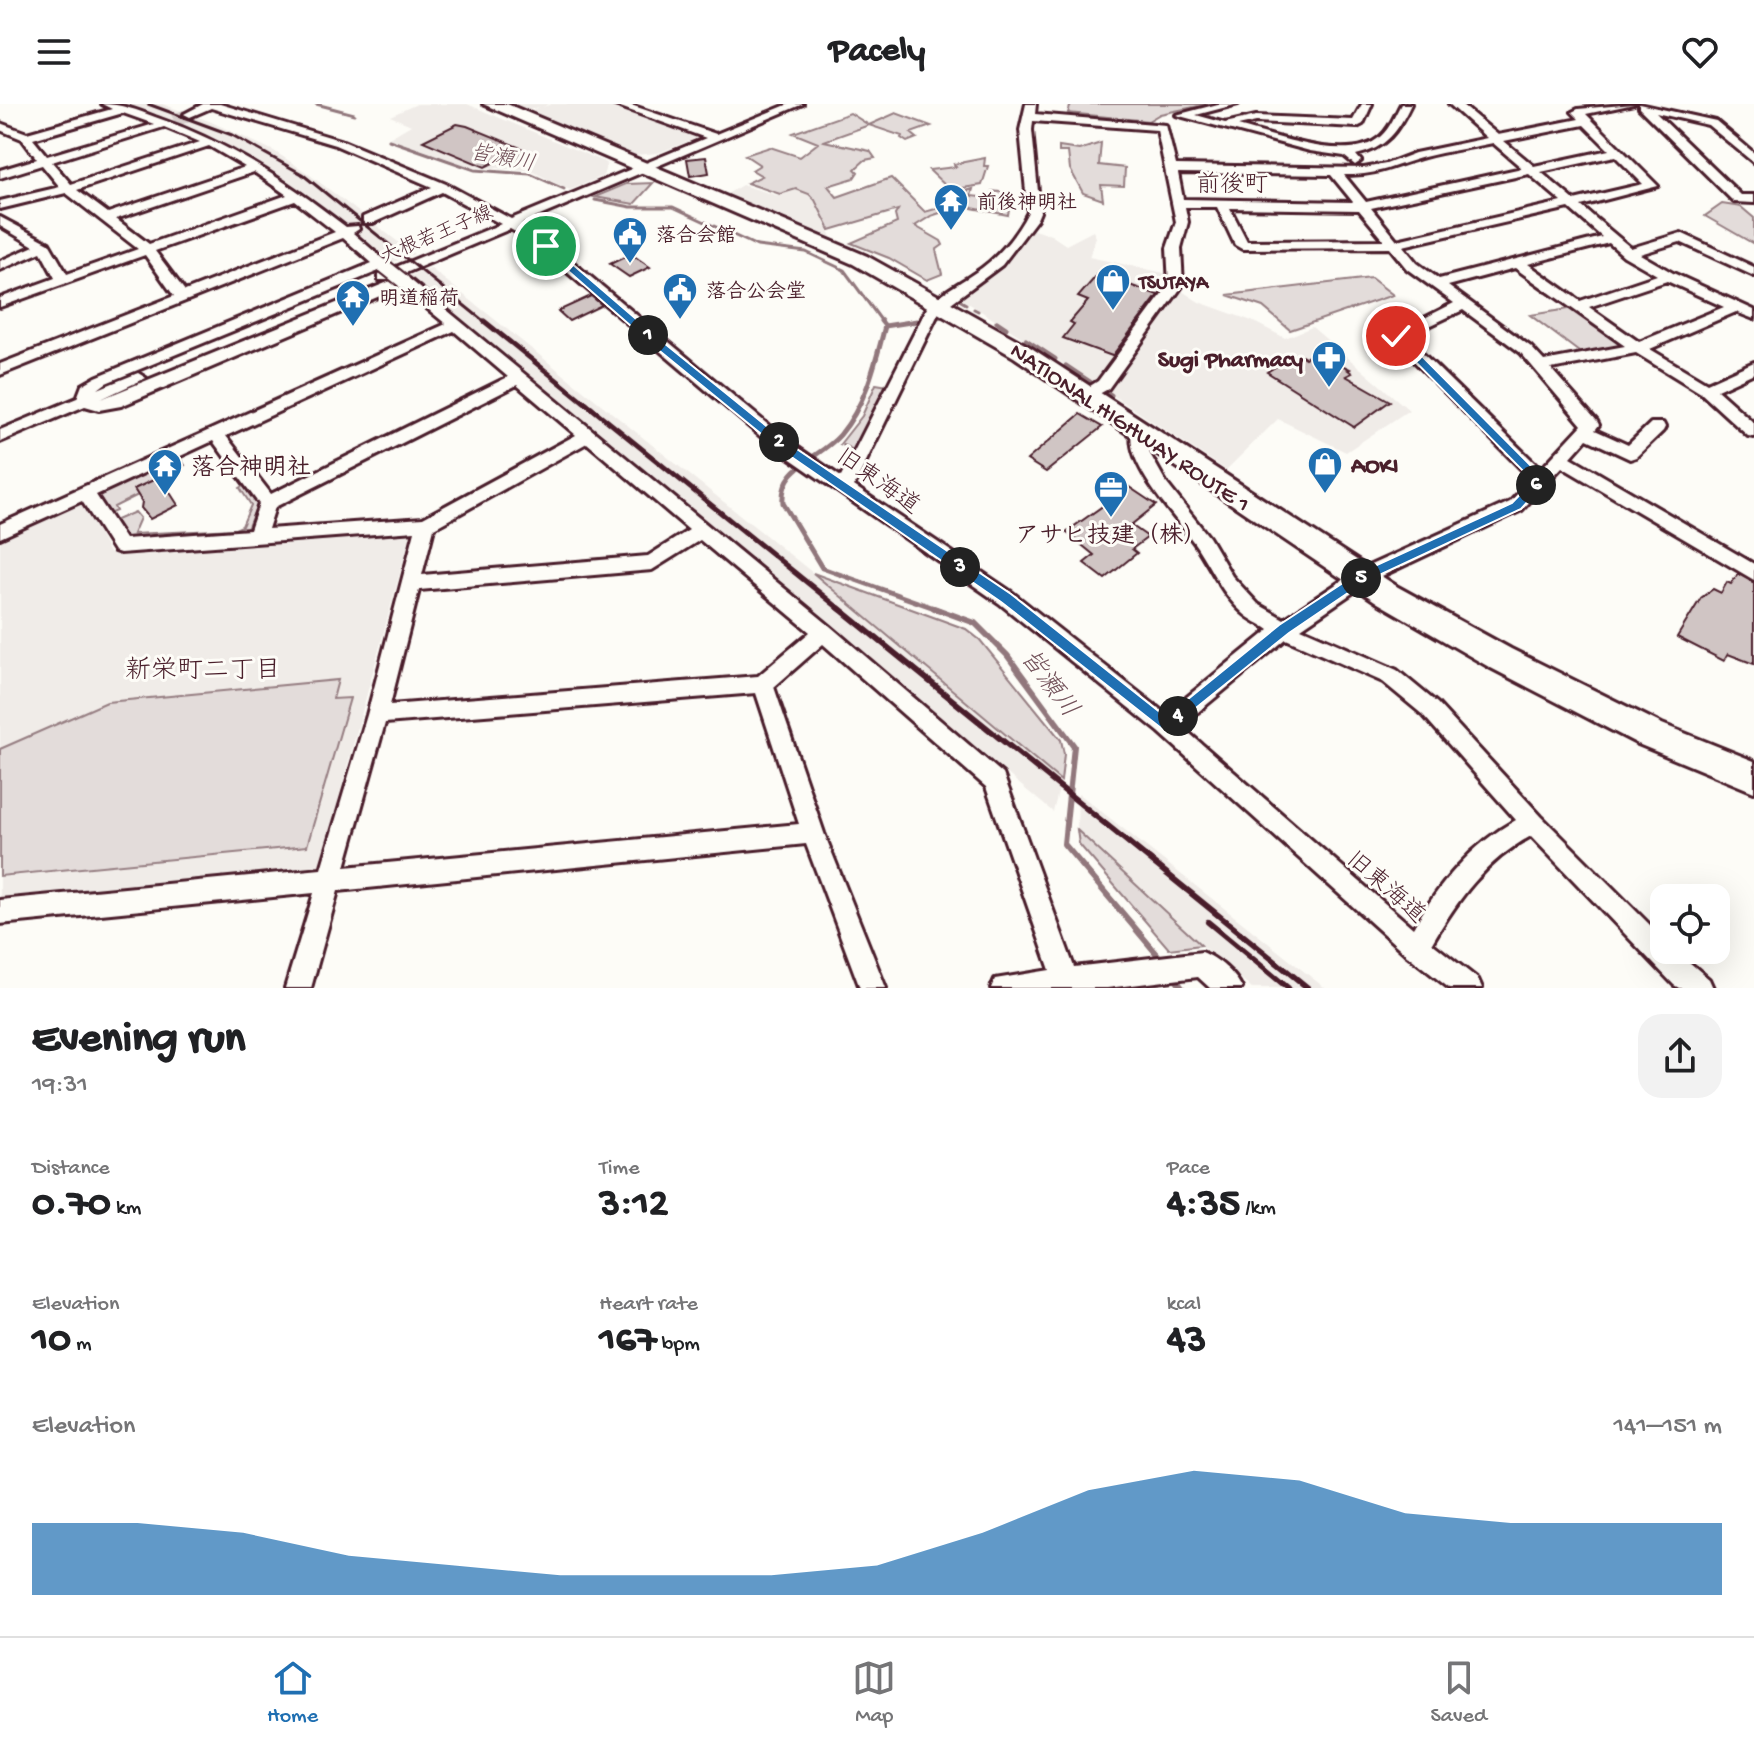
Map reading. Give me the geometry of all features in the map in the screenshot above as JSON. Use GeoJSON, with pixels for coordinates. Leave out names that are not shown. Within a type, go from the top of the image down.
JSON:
{"type":"FeatureCollection","features":[{"type":"Feature","properties":{"kind":"highway","name":"NATIONAL HIGHWAY ROUTE 1"},"geometry":{"type":"LineString","coordinates":[[492,104],[860,260],[931,313],[1022,352],[1360,578],[1500,658],[1650,734],[1754,777]]}},
{"type":"Feature","properties":{"kind":"street"},"geometry":{"type":"LineString","coordinates":[[107,104],[210,142],[349,231],[383,265],[823,632],[995,781],[1068,984]]}},
{"type":"Feature","properties":{"kind":"street"},"geometry":{"type":"LineString","coordinates":[[190,114],[209,104]]}},
{"type":"Feature","properties":{"kind":"street","name":"旧東海道"},"geometry":{"type":"LineString","coordinates":[[209,104],[339,143],[442,187],[511,223],[553,251],[660,345],[792,452],[1006,598],[1166,726],[1416,946],[1469,988]]}},
{"type":"Feature","properties":{"kind":"street"},"geometry":{"type":"LineString","coordinates":[[241,114],[261,104]]}},
{"type":"Feature","properties":{"kind":"street"},"geometry":{"type":"LineString","coordinates":[[617,104],[716,138]]}},
{"type":"Feature","properties":{"kind":"street","name":"大根若王子線"},"geometry":{"type":"LineString","coordinates":[[0,436],[798,104]]}},
{"type":"Feature","properties":{"kind":"street"},"geometry":{"type":"LineString","coordinates":[[1056,119],[1060,104]]}},
{"type":"Feature","properties":{"kind":"street"},"geometry":{"type":"LineString","coordinates":[[1084,395],[1103,385],[1176,285],[1174,248],[1182,222],[1162,127],[1167,118],[1233,104]]}},
{"type":"Feature","properties":{"kind":"street"},"geometry":{"type":"LineString","coordinates":[[1224,126],[1256,119],[1357,124],[1367,104]]}},
{"type":"Feature","properties":{"kind":"street"},"geometry":{"type":"LineString","coordinates":[[1182,115],[1310,148],[1348,153],[1366,150],[1386,140],[1393,133],[1406,104]]}},
{"type":"Feature","properties":{"kind":"street"},"geometry":{"type":"LineString","coordinates":[[1454,104],[1609,239],[1668,276],[1754,315]]}},
{"type":"Feature","properties":{"kind":"street"},"geometry":{"type":"LineString","coordinates":[[1696,104],[1703,119]]}},
{"type":"Feature","properties":{"kind":"street"},"geometry":{"type":"LineString","coordinates":[[1635,105],[1738,199],[1754,199]]}},
{"type":"Feature","properties":{"kind":"street"},"geometry":{"type":"LineString","coordinates":[[1222,204],[1242,245],[1395,244],[1572,206],[1652,186],[1578,112],[1635,105],[1703,119],[1754,159]]}},
{"type":"Feature","properties":{"kind":"street"},"geometry":{"type":"LineString","coordinates":[[26,137],[122,110]]}},
{"type":"Feature","properties":{"kind":"street"},"geometry":{"type":"LineString","coordinates":[[844,489],[931,313],[987,272],[1030,224],[1034,212],[1026,130],[1030,111],[1056,119],[1162,127]]}},
{"type":"Feature","properties":{"kind":"street"},"geometry":{"type":"LineString","coordinates":[[1172,169],[1364,172],[1389,167],[1419,155],[1586,121]]}},
{"type":"Feature","properties":{"kind":"street"},"geometry":{"type":"LineString","coordinates":[[0,174],[168,124]]}},
{"type":"Feature","properties":{"kind":"street"},"geometry":{"type":"LineString","coordinates":[[0,126],[26,137],[68,189],[147,249],[183,299]]}},
{"type":"Feature","properties":{"kind":"street"},"geometry":{"type":"LineString","coordinates":[[0,205],[68,189],[210,142]]}},
{"type":"Feature","properties":{"kind":"street"},"geometry":{"type":"LineString","coordinates":[[1739,145],[1754,146]]}},
{"type":"Feature","properties":{"kind":"street"},"geometry":{"type":"LineString","coordinates":[[1178,203],[1363,206],[1616,152]]}},
{"type":"Feature","properties":{"kind":"street"},"geometry":{"type":"LineString","coordinates":[[1348,153],[1364,172]]}},
{"type":"Feature","properties":{"kind":"street"},"geometry":{"type":"LineString","coordinates":[[107,218],[254,168]]}},
{"type":"Feature","properties":{"kind":"street"},"geometry":{"type":"LineString","coordinates":[[1166,726],[1284,629],[1360,578],[1516,506],[1591,425],[1526,350],[1412,266],[1336,173]]}},
{"type":"Feature","properties":{"kind":"street"},"geometry":{"type":"LineString","coordinates":[[368,220],[442,187]]}},
{"type":"Feature","properties":{"kind":"street"},"geometry":{"type":"LineString","coordinates":[[0,303],[296,196]]}},
{"type":"Feature","properties":{"kind":"street"},"geometry":{"type":"LineString","coordinates":[[2,225],[44,246],[63,280]]}},
{"type":"Feature","properties":{"kind":"street"},"geometry":{"type":"LineString","coordinates":[[0,370],[349,231]]}},
{"type":"Feature","properties":{"kind":"street"},"geometry":{"type":"LineString","coordinates":[[1629,253],[1681,237],[1754,272]]}},
{"type":"Feature","properties":{"kind":"street"},"geometry":{"type":"LineString","coordinates":[[1434,285],[1609,239]]}},
{"type":"Feature","properties":{"kind":"street"},"geometry":{"type":"LineString","coordinates":[[0,266],[44,246]]}},
{"type":"Feature","properties":{"kind":"street"},"geometry":{"type":"LineString","coordinates":[[1518,264],[1638,348],[1706,389],[1754,432]]}},
{"type":"Feature","properties":{"kind":"street"},"geometry":{"type":"LineString","coordinates":[[383,265],[101,380],[87,389],[84,401],[99,405],[115,402],[403,281]]}},
{"type":"Feature","properties":{"kind":"street"},"geometry":{"type":"LineString","coordinates":[[1578,306],[1668,276]]}},
{"type":"Feature","properties":{"kind":"street"},"geometry":{"type":"LineString","coordinates":[[1462,305],[1396,336],[1540,478]]}},
{"type":"Feature","properties":{"kind":"street"},"geometry":{"type":"LineString","coordinates":[[1541,366],[1638,348],[1735,307]]}},
{"type":"Feature","properties":{"kind":"street"},"geometry":{"type":"LineString","coordinates":[[0,531],[456,325]]}},
{"type":"Feature","properties":{"kind":"street"},"geometry":{"type":"LineString","coordinates":[[1706,389],[1754,367]]}},
{"type":"Feature","properties":{"kind":"street"},"geometry":{"type":"LineString","coordinates":[[257,536],[268,503],[518,378]]}},
{"type":"Feature","properties":{"kind":"street"},"geometry":{"type":"LineString","coordinates":[[1585,432],[1630,453],[1657,427]]}},
{"type":"Feature","properties":{"kind":"street"},"geometry":{"type":"LineString","coordinates":[[215,433],[268,503]]}},
{"type":"Feature","properties":{"kind":"street"},"geometry":{"type":"LineString","coordinates":[[1139,433],[1142,454],[1161,488],[1203,542],[1225,581],[1251,609],[1284,629],[1390,676],[1430,709],[1533,823],[1683,976],[1700,988]]}},
{"type":"Feature","properties":{"kind":"street"},"geometry":{"type":"LineString","coordinates":[[85,492],[120,546],[426,524],[587,436]]}},
{"type":"Feature","properties":{"kind":"street"},"geometry":{"type":"LineString","coordinates":[[1561,459],[1754,573]]}},
{"type":"Feature","properties":{"kind":"street"},"geometry":{"type":"LineString","coordinates":[[298,988],[332,879],[426,524]]}},
{"type":"Feature","properties":{"kind":"street"},"geometry":{"type":"LineString","coordinates":[[411,583],[652,563],[700,531]]}},
{"type":"Feature","properties":{"kind":"street"},"geometry":{"type":"LineString","coordinates":[[377,715],[763,684],[823,632]]}},
{"type":"Feature","properties":{"kind":"street"},"geometry":{"type":"LineString","coordinates":[[763,684],[813,833],[873,988]]}},
{"type":"Feature","properties":{"kind":"street"},"geometry":{"type":"LineString","coordinates":[[1416,946],[1450,890],[1471,865],[1500,840],[1533,823]]}},
{"type":"Feature","properties":{"kind":"street"},"geometry":{"type":"LineString","coordinates":[[0,912],[813,833]]}},
{"type":"Feature","properties":{"kind":"street"},"geometry":{"type":"LineString","coordinates":[[1004,988],[1153,977],[1202,964],[1229,988]]}},
{"type":"Feature","properties":{"kind":"shaded area"},"geometry":{"type":"Polygon","coordinates":[[[118,104],[162,104],[209,121],[274,151],[414,254],[391,263],[355,233],[357,230],[353,226],[347,227],[280,178],[214,139],[175,122],[118,104]]]}},
{"type":"Feature","properties":{"kind":"shaded area"},"geometry":{"type":"Polygon","coordinates":[[[417,104],[467,104],[607,163],[603,176],[570,190],[529,170],[471,167],[389,138],[411,125],[390,116],[417,104]]]}},
{"type":"Feature","properties":{"kind":"shaded area"},"geometry":{"type":"Polygon","coordinates":[[[510,104],[549,104],[543,107],[552,104],[611,104],[705,135],[658,153],[635,155],[529,112],[539,107],[526,111],[510,104]]]}},
{"type":"Feature","properties":{"kind":"shaded area"},"geometry":{"type":"Polygon","coordinates":[[[1071,104],[1209,104],[1160,114],[1148,121],[1068,113],[1071,104]]]}},
{"type":"Feature","properties":{"kind":"shaded area"},"geometry":{"type":"Polygon","coordinates":[[[850,113],[869,125],[824,141],[870,151],[875,158],[865,160],[855,169],[858,172],[854,178],[828,186],[837,197],[891,178],[925,212],[946,206],[955,208],[931,216],[915,226],[941,241],[943,245],[936,250],[942,274],[927,280],[889,258],[851,243],[897,223],[895,215],[898,210],[830,230],[809,194],[796,189],[780,194],[747,183],[762,176],[752,170],[760,165],[745,155],[770,147],[800,157],[818,143],[793,133],[850,113]]]}},
{"type":"Feature","properties":{"kind":"shaded area"},"geometry":{"type":"Polygon","coordinates":[[[896,113],[931,126],[911,133],[917,138],[907,142],[902,136],[869,125],[896,113]]]}},
{"type":"Feature","properties":{"kind":"shaded area"},"geometry":{"type":"Polygon","coordinates":[[[1101,143],[1099,165],[1125,168],[1124,186],[1101,185],[1103,200],[1083,193],[1070,169],[1068,152],[1059,152],[1059,147],[1079,150],[1101,143]]]}},
{"type":"Feature","properties":{"kind":"shaded area"},"geometry":{"type":"Polygon","coordinates":[[[985,158],[984,166],[988,166],[982,185],[950,190],[929,170],[956,167],[954,164],[985,158]]]}},
{"type":"Feature","properties":{"kind":"shaded area"},"geometry":{"type":"Polygon","coordinates":[[[653,183],[634,204],[595,197],[626,184],[653,183]]]}},
{"type":"Feature","properties":{"kind":"shaded area"},"geometry":{"type":"Polygon","coordinates":[[[742,185],[776,195],[796,189],[809,194],[815,200],[831,237],[727,194],[742,185]]]}},
{"type":"Feature","properties":{"kind":"shaded area"},"geometry":{"type":"Polygon","coordinates":[[[973,189],[971,196],[989,198],[992,191],[1008,193],[1008,215],[972,208],[956,194],[973,189]]]}},
{"type":"Feature","properties":{"kind":"shaded area"},"geometry":{"type":"Polygon","coordinates":[[[1722,204],[1741,207],[1754,218],[1754,244],[1705,216],[1722,204]]]}},
{"type":"Feature","properties":{"kind":"shaded area"},"geometry":{"type":"Polygon","coordinates":[[[1030,229],[1051,235],[1066,245],[1093,231],[1096,237],[1089,257],[1169,274],[1162,296],[1094,383],[957,296],[992,273],[1030,229]]]}},
{"type":"Feature","properties":{"kind":"shaded area"},"geometry":{"type":"Polygon","coordinates":[[[430,268],[813,573],[1061,781],[1053,812],[409,276],[430,268]]]}},
{"type":"Feature","properties":{"kind":"shaded area"},"geometry":{"type":"Polygon","coordinates":[[[1371,278],[1393,295],[1290,330],[1263,307],[1227,295],[1371,278]]]}},
{"type":"Feature","properties":{"kind":"shaded area"},"geometry":{"type":"Polygon","coordinates":[[[1179,289],[1199,302],[1252,321],[1285,338],[1312,327],[1409,410],[1346,452],[1278,419],[1226,470],[1106,391],[1179,289]]]}},
{"type":"Feature","properties":{"kind":"shaded area"},"geometry":{"type":"Polygon","coordinates":[[[1574,308],[1626,347],[1583,355],[1530,315],[1574,308]]]}},
{"type":"Feature","properties":{"kind":"shaded area"},"geometry":{"type":"Polygon","coordinates":[[[876,384],[888,386],[856,451],[840,444],[862,416],[876,384]]]}},
{"type":"Feature","properties":{"kind":"shaded area"},"geometry":{"type":"Polygon","coordinates":[[[207,442],[214,442],[180,458],[185,465],[134,489],[138,495],[114,507],[116,511],[109,514],[98,494],[207,442]]]}},
{"type":"Feature","properties":{"kind":"shaded area"},"geometry":{"type":"Polygon","coordinates":[[[245,485],[258,503],[247,529],[239,533],[124,540],[114,521],[135,512],[140,518],[133,534],[235,529],[242,526],[251,505],[240,488],[245,485]]]}},
{"type":"Feature","properties":{"kind":"shaded area"},"geometry":{"type":"Polygon","coordinates":[[[75,501],[82,502],[109,553],[407,531],[410,536],[321,863],[313,871],[0,902],[0,536],[75,501]]]}},
{"type":"Feature","properties":{"kind":"shaded area"},"geometry":{"type":"Polygon","coordinates":[[[813,573],[966,629],[980,640],[1061,740],[1064,754],[1061,781],[813,573]]]}},
{"type":"Feature","properties":{"kind":"shaded area"},"geometry":{"type":"Polygon","coordinates":[[[338,680],[333,699],[350,698],[307,846],[0,876],[0,749],[107,702],[338,680]]]}},
{"type":"Feature","properties":{"kind":"shaded area"},"geometry":{"type":"Polygon","coordinates":[[[1078,793],[1325,988],[1252,988],[1077,830],[1078,793]]]}},
{"type":"Feature","properties":{"kind":"shaded area"},"geometry":{"type":"Polygon","coordinates":[[[1077,830],[1201,945],[1169,949],[1079,844],[1077,830]]]}},
{"type":"Feature","properties":{"kind":"building"},"geometry":{"type":"Polygon","coordinates":[[[457,124],[533,153],[516,162],[505,157],[485,167],[423,141],[457,124]]]}},
{"type":"Feature","properties":{"kind":"building"},"geometry":{"type":"Polygon","coordinates":[[[706,157],[709,173],[690,176],[687,159],[706,157]]]}},
{"type":"Feature","properties":{"kind":"building","name":"落合会館"},"geometry":{"type":"Polygon","coordinates":[[[631,254],[650,267],[629,277],[610,264],[631,254]]]}},
{"type":"Feature","properties":{"kind":"building","name":"TSUTAYA"},"geometry":{"type":"Polygon","coordinates":[[[1098,274],[1158,295],[1112,356],[1063,338],[1074,324],[1070,322],[1088,301],[1078,297],[1098,274]]]}},
{"type":"Feature","properties":{"kind":"building"},"geometry":{"type":"Polygon","coordinates":[[[591,296],[602,305],[569,321],[558,311],[591,296]]]}},
{"type":"Feature","properties":{"kind":"building","name":"Sugi Pharmacy"},"geometry":{"type":"Polygon","coordinates":[[[1315,352],[1350,369],[1352,373],[1346,376],[1390,401],[1354,427],[1267,372],[1286,360],[1290,362],[1300,355],[1305,358],[1315,352]]]}},
{"type":"Feature","properties":{"kind":"building"},"geometry":{"type":"Polygon","coordinates":[[[1080,414],[1102,427],[1046,472],[1027,460],[1080,414]]]}},
{"type":"Feature","properties":{"kind":"building","name":"落合神明社"},"geometry":{"type":"Polygon","coordinates":[[[160,477],[178,505],[150,519],[141,508],[142,502],[134,489],[160,477]]]}},
{"type":"Feature","properties":{"kind":"building","name":"アサヒ技建（株）"},"geometry":{"type":"Polygon","coordinates":[[[1121,486],[1129,487],[1156,505],[1131,525],[1148,537],[1132,549],[1137,553],[1105,579],[1084,563],[1094,555],[1066,532],[1111,500],[1107,496],[1121,486]]]}},
{"type":"Feature","properties":{"kind":"building"},"geometry":{"type":"Polygon","coordinates":[[[1738,574],[1754,583],[1754,664],[1728,654],[1724,661],[1677,637],[1701,598],[1713,589],[1721,593],[1727,582],[1731,584],[1738,574]]]}},
{"type":"Feature","properties":{"kind":"waterway","name":"皆瀬川"},"geometry":{"type":"LineString","coordinates":[[316,104],[354,114]]}},
{"type":"Feature","properties":{"kind":"waterway","name":"皆瀬川"},"geometry":{"type":"LineString","coordinates":[[389,140],[475,170],[530,174],[564,189]]}},
{"type":"Feature","properties":{"kind":"waterway","name":"皆瀬川"},"geometry":{"type":"LineString","coordinates":[[595,200],[631,207],[673,207],[757,246],[806,252],[844,270],[883,323]]}},
{"type":"Feature","properties":{"kind":"waterway"},"geometry":{"type":"LineString","coordinates":[[954,297],[966,304]]}},
{"type":"Feature","properties":{"kind":"waterway"},"geometry":{"type":"LineString","coordinates":[[974,309],[978,311]]}},
{"type":"Feature","properties":{"kind":"waterway"},"geometry":{"type":"LineString","coordinates":[[917,321],[943,317]]}},
{"type":"Feature","properties":{"kind":"waterway","name":"皆瀬川"},"geometry":{"type":"LineString","coordinates":[[881,321],[885,326]]}},
{"type":"Feature","properties":{"kind":"waterway"},"geometry":{"type":"LineString","coordinates":[[885,326],[917,321]]}},
{"type":"Feature","properties":{"kind":"waterway"},"geometry":{"type":"LineString","coordinates":[[904,323],[917,321]]}},
{"type":"Feature","properties":{"kind":"waterway"},"geometry":{"type":"LineString","coordinates":[[997,322],[1006,328]]}},
{"type":"Feature","properties":{"kind":"waterway","name":"皆瀬川"},"geometry":{"type":"LineString","coordinates":[[885,326],[857,410],[840,435],[794,472],[784,490],[783,503],[822,568],[940,610]]}},
{"type":"Feature","properties":{"kind":"waterway"},"geometry":{"type":"LineString","coordinates":[[1026,340],[1055,359]]}},
{"type":"Feature","properties":{"kind":"waterway"},"geometry":{"type":"LineString","coordinates":[[1066,366],[1090,382]]}},
{"type":"Feature","properties":{"kind":"waterway"},"geometry":{"type":"LineString","coordinates":[[1103,390],[1111,395]]}},
{"type":"Feature","properties":{"kind":"waterway","name":"皆瀬川"},"geometry":{"type":"LineString","coordinates":[[934,608],[975,623],[1007,655],[1074,746],[1064,844],[1162,960]]}},
{"type":"Feature","properties":{"kind":"waterway","name":"皆瀬川"},"geometry":{"type":"LineString","coordinates":[[1173,975],[1182,988]]}},
{"type":"Feature","properties":{"kind":"tunnel"},"geometry":{"type":"LineString","coordinates":[[174,121],[190,114]]}},
{"type":"Feature","properties":{"kind":"railway"},"geometry":{"type":"LineString","coordinates":[[148,104],[232,135],[302,174],[486,323]]}},
{"type":"Feature","properties":{"kind":"railway"},"geometry":{"type":"LineString","coordinates":[[484,321],[841,610]]}},
{"type":"Feature","properties":{"kind":"railway"},"geometry":{"type":"LineString","coordinates":[[839,608],[1308,988]]}},
{"type":"Feature","properties":{"kind":"railway"},"geometry":{"type":"LineString","coordinates":[[1208,922],[1288,988]]}},
{"type":"Feature","properties":{"kind":"place","name":"前後神明社"},"geometry":{"type":"Point","coordinates":[951,232]}},
{"type":"Feature","properties":{"kind":"place","name":"落合会館"},"geometry":{"type":"Point","coordinates":[630,265]}},
{"type":"Feature","properties":{"kind":"place","name":"TSUTAYA"},"geometry":{"type":"Point","coordinates":[1113,312]}},
{"type":"Feature","properties":{"kind":"place","name":"落合公会堂"},"geometry":{"type":"Point","coordinates":[680,321]}},
{"type":"Feature","properties":{"kind":"place","name":"明道稲荷"},"geometry":{"type":"Point","coordinates":[353,328]}},
{"type":"Feature","properties":{"kind":"place","name":"Sugi Pharmacy"},"geometry":{"type":"Point","coordinates":[1329,389]}},
{"type":"Feature","properties":{"kind":"place","name":"AOKI"},"geometry":{"type":"Point","coordinates":[1325,495]}},
{"type":"Feature","properties":{"kind":"place","name":"落合神明社"},"geometry":{"type":"Point","coordinates":[165,497]}},
{"type":"Feature","properties":{"kind":"place","name":"アサヒ技建（株）"},"geometry":{"type":"Point","coordinates":[1111,519]}},
{"type":"Feature","properties":{"kind":"district","name":"前後町"},"geometry":{"type":"Point","coordinates":[1232,183]}},
{"type":"Feature","properties":{"kind":"district","name":"新栄町二丁目"},"geometry":{"type":"Point","coordinates":[203,668]}},
{"type":"Feature","properties":{"kind":"route"},"geometry":{"type":"LineString","coordinates":[[546,246],[719,395],[781,444],[1006,598],[1166,726],[1284,629],[1360,578],[1516,506],[1540,481],[1396,336]]}}]}
